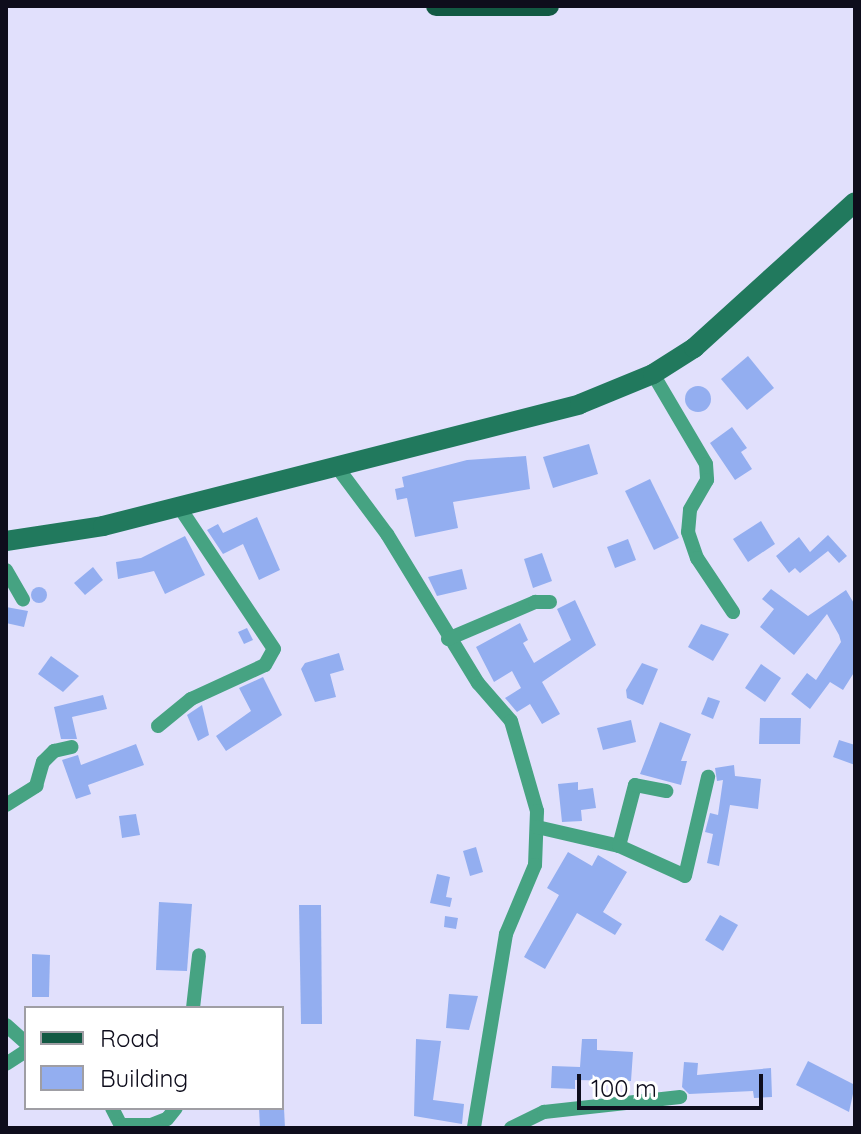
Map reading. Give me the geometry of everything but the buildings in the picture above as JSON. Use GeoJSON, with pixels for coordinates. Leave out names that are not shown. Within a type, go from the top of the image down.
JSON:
{"type":"FeatureCollection","features":[{"type":"Feature","properties":{"kind":"main road"},"geometry":{"type":"LineString","coordinates":[[436,6],[549,6]]}},
{"type":"Feature","properties":{"kind":"street"},"geometry":{"type":"LineString","coordinates":[[6,541],[103,526],[580,404],[653,374],[694,348],[855,202]]}},
{"type":"Feature","properties":{"kind":"street"},"geometry":{"type":"LineString","coordinates":[[653,374],[706,464],[707,480],[690,510],[688,532],[697,558],[733,612]]}},
{"type":"Feature","properties":{"kind":"street"},"geometry":{"type":"LineString","coordinates":[[337,467],[425,592],[430,610],[448,639],[511,721],[537,827],[530,883],[502,954],[474,1128]]}},
{"type":"Feature","properties":{"kind":"street"},"geometry":{"type":"LineString","coordinates":[[158,726],[191,699],[265,665],[274,649],[178,505]]}},
{"type":"Feature","properties":{"kind":"street"},"geometry":{"type":"LineString","coordinates":[[6,570],[23,599]]}},
{"type":"Feature","properties":{"kind":"street"},"geometry":{"type":"LineString","coordinates":[[448,639],[535,602],[550,602]]}},
{"type":"Feature","properties":{"kind":"street"},"geometry":{"type":"LineString","coordinates":[[6,805],[36,786],[43,762],[54,751],[72,747]]}},
{"type":"Feature","properties":{"kind":"street"},"geometry":{"type":"LineString","coordinates":[[537,827],[619,846],[685,876],[708,777]]}},
{"type":"Feature","properties":{"kind":"street"},"geometry":{"type":"LineString","coordinates":[[619,846],[635,785],[666,791]]}},
{"type":"Feature","properties":{"kind":"street"},"geometry":{"type":"LineString","coordinates":[[193,1006],[199,955]]}},
{"type":"Feature","properties":{"kind":"street"},"geometry":{"type":"LineString","coordinates":[[6,1025],[24,1041]]}},
{"type":"Feature","properties":{"kind":"street"},"geometry":{"type":"LineString","coordinates":[[6,1064],[24,1052]]}},
{"type":"Feature","properties":{"kind":"street"},"geometry":{"type":"LineString","coordinates":[[511,1128],[544,1112],[680,1097]]}},
{"type":"Feature","properties":{"kind":"street"},"geometry":{"type":"LineString","coordinates":[[122,1126],[151,1125],[167,1119],[174,1110]]}}]}
